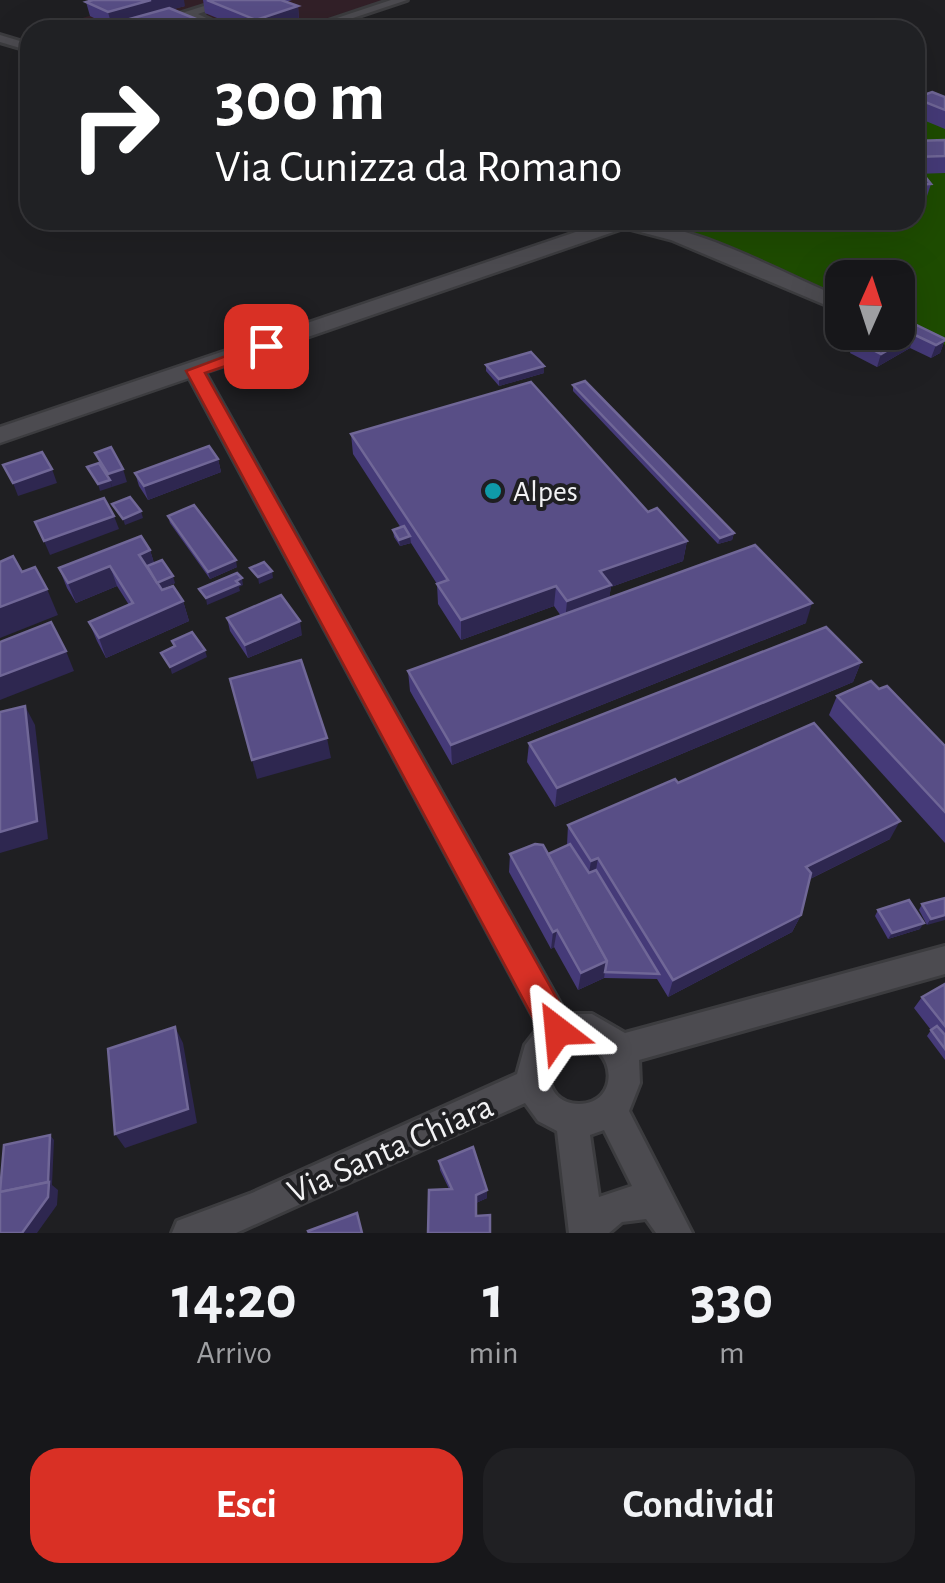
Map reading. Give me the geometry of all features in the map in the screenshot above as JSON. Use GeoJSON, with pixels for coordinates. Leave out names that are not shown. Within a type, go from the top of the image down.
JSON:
{"type":"FeatureCollection","features":[{"type":"Feature","properties":{"kind":"main road"},"geometry":{"type":"LineString","coordinates":[[0,436],[628,230]]}},
{"type":"Feature","properties":{"kind":"main road"},"geometry":{"type":"LineString","coordinates":[[666,230],[825,299]]}},
{"type":"Feature","properties":{"kind":"street"},"geometry":{"type":"LineString","coordinates":[[169,20],[234,0]]}},
{"type":"Feature","properties":{"kind":"street"},"geometry":{"type":"LineString","coordinates":[[339,20],[402,0]]}},
{"type":"Feature","properties":{"kind":"street"},"geometry":{"type":"LineString","coordinates":[[348,6],[365,12]]}},
{"type":"Feature","properties":{"kind":"street"},"geometry":{"type":"LineString","coordinates":[[190,14],[204,20]]}},
{"type":"Feature","properties":{"kind":"street"},"geometry":{"type":"LineString","coordinates":[[195,371],[558,1031]]}},
{"type":"Feature","properties":{"kind":"street"},"geometry":{"type":"LineString","coordinates":[[617,1051],[945,960]]}},
{"type":"Feature","properties":{"kind":"street"},"geometry":{"type":"LineString","coordinates":[[570,1027],[597,1032],[617,1051],[625,1078],[619,1100],[597,1119],[572,1120],[549,1108],[534,1083],[536,1052],[558,1031],[570,1027]]}},
{"type":"Feature","properties":{"kind":"street","name":"Via Santa Chiara"},"geometry":{"type":"LineString","coordinates":[[189,1233],[260,1221],[534,1083]]}},
{"type":"Feature","properties":{"kind":"street"},"geometry":{"type":"LineString","coordinates":[[612,1110],[675,1233]]}},
{"type":"Feature","properties":{"kind":"street"},"geometry":{"type":"LineString","coordinates":[[572,1120],[587,1233]]}},
{"type":"Feature","properties":{"kind":"street"},"geometry":{"type":"LineString","coordinates":[[587,1233],[599,1215],[622,1201],[658,1202]]}},
{"type":"Feature","properties":{"kind":"shaded area"},"geometry":{"type":"Polygon","coordinates":[[[143,0],[386,0],[322,20],[76,20],[143,0]]]}},
{"type":"Feature","properties":{"kind":"green space"},"geometry":{"type":"Polygon","coordinates":[[[945,100],[945,345],[915,332],[915,260],[825,260],[825,294],[697,240],[686,230],[925,230],[925,109],[945,100]]]}},
{"type":"Feature","properties":{"kind":"building"},"geometry":{"type":"Polygon","coordinates":[[[151,0],[108,12],[86,2],[151,0]]]}},
{"type":"Feature","properties":{"kind":"building"},"geometry":{"type":"Polygon","coordinates":[[[207,0],[281,0],[298,6],[256,20],[207,0]]]}},
{"type":"Feature","properties":{"kind":"building"},"geometry":{"type":"Polygon","coordinates":[[[169,8],[198,20],[126,20],[169,8]]]}},
{"type":"Feature","properties":{"kind":"building"},"geometry":{"type":"Polygon","coordinates":[[[932,92],[945,97],[945,110],[925,102],[925,94],[932,92]]]}},
{"type":"Feature","properties":{"kind":"building"},"geometry":{"type":"Polygon","coordinates":[[[945,140],[945,156],[925,157],[925,141],[945,140]]]}},
{"type":"Feature","properties":{"kind":"building"},"geometry":{"type":"Polygon","coordinates":[[[915,324],[945,339],[936,345],[915,335],[915,324]]]}},
{"type":"Feature","properties":{"kind":"building"},"geometry":{"type":"Polygon","coordinates":[[[531,352],[544,366],[499,379],[486,365],[531,352]]]}},
{"type":"Feature","properties":{"kind":"building"},"geometry":{"type":"Polygon","coordinates":[[[585,381],[734,533],[720,538],[573,385],[585,381]]]}},
{"type":"Feature","properties":{"kind":"building","name":"Alpes"},"geometry":{"type":"Polygon","coordinates":[[[531,382],[648,512],[657,508],[687,541],[600,571],[611,585],[567,601],[556,586],[461,620],[437,584],[448,580],[351,434],[531,382]]]}},
{"type":"Feature","properties":{"kind":"building"},"geometry":{"type":"Polygon","coordinates":[[[209,446],[218,459],[144,486],[135,473],[209,446]]]}},
{"type":"Feature","properties":{"kind":"building"},"geometry":{"type":"Polygon","coordinates":[[[111,447],[123,469],[108,474],[95,453],[111,447]]]}},
{"type":"Feature","properties":{"kind":"building"},"geometry":{"type":"Polygon","coordinates":[[[42,452],[52,469],[13,483],[3,465],[42,452]]]}},
{"type":"Feature","properties":{"kind":"building"},"geometry":{"type":"Polygon","coordinates":[[[99,463],[110,480],[98,484],[87,467],[99,463]]]}},
{"type":"Feature","properties":{"kind":"building"},"geometry":{"type":"Polygon","coordinates":[[[130,497],[141,511],[123,519],[112,504],[130,497]]]}},
{"type":"Feature","properties":{"kind":"building"},"geometry":{"type":"Polygon","coordinates":[[[104,498],[114,516],[44,541],[35,522],[104,498]]]}},
{"type":"Feature","properties":{"kind":"building"},"geometry":{"type":"Polygon","coordinates":[[[194,505],[236,560],[208,572],[168,516],[194,505]]]}},
{"type":"Feature","properties":{"kind":"building"},"geometry":{"type":"Polygon","coordinates":[[[404,526],[410,536],[399,540],[393,530],[404,526]]]}},
{"type":"Feature","properties":{"kind":"building"},"geometry":{"type":"Polygon","coordinates":[[[141,536],[150,550],[139,555],[162,590],[173,586],[183,601],[99,638],[89,622],[133,603],[110,566],[68,583],[59,568],[141,536]]]}},
{"type":"Feature","properties":{"kind":"building"},"geometry":{"type":"Polygon","coordinates":[[[755,545],[812,603],[451,745],[408,671],[755,545]]]}},
{"type":"Feature","properties":{"kind":"building"},"geometry":{"type":"Polygon","coordinates":[[[13,556],[22,572],[35,567],[47,589],[0,607],[0,562],[13,556]]]}},
{"type":"Feature","properties":{"kind":"building"},"geometry":{"type":"Polygon","coordinates":[[[162,560],[173,576],[157,583],[147,566],[162,560]]]}},
{"type":"Feature","properties":{"kind":"building"},"geometry":{"type":"Polygon","coordinates":[[[264,562],[272,571],[258,577],[250,568],[264,562]]]}},
{"type":"Feature","properties":{"kind":"building"},"geometry":{"type":"Polygon","coordinates":[[[237,573],[242,578],[236,581],[239,584],[206,598],[199,589],[237,573]]]}},
{"type":"Feature","properties":{"kind":"building"},"geometry":{"type":"Polygon","coordinates":[[[281,595],[300,621],[245,645],[227,618],[281,595]]]}},
{"type":"Feature","properties":{"kind":"building"},"geometry":{"type":"Polygon","coordinates":[[[51,622],[66,651],[0,676],[0,642],[51,622]]]}},
{"type":"Feature","properties":{"kind":"building"},"geometry":{"type":"Polygon","coordinates":[[[826,627],[861,662],[557,788],[529,743],[826,627]]]}},
{"type":"Feature","properties":{"kind":"building"},"geometry":{"type":"Polygon","coordinates":[[[192,632],[205,650],[170,667],[161,653],[175,646],[172,641],[192,632]]]}},
{"type":"Feature","properties":{"kind":"building"},"geometry":{"type":"Polygon","coordinates":[[[301,660],[327,738],[252,760],[230,679],[301,660]]]}},
{"type":"Feature","properties":{"kind":"building"},"geometry":{"type":"Polygon","coordinates":[[[871,681],[879,689],[887,686],[945,746],[945,812],[837,696],[871,681]]]}},
{"type":"Feature","properties":{"kind":"building"},"geometry":{"type":"Polygon","coordinates":[[[25,706],[37,821],[0,832],[0,712],[25,706]]]}},
{"type":"Feature","properties":{"kind":"building"},"geometry":{"type":"Polygon","coordinates":[[[814,723],[900,821],[806,867],[811,873],[801,915],[673,980],[598,858],[591,861],[568,825],[675,779],[678,783],[814,723]]]}},
{"type":"Feature","properties":{"kind":"building"},"geometry":{"type":"Polygon","coordinates":[[[535,844],[543,845],[607,961],[581,973],[557,930],[553,932],[510,854],[535,844]]]}},
{"type":"Feature","properties":{"kind":"building"},"geometry":{"type":"Polygon","coordinates":[[[570,844],[589,873],[596,870],[659,974],[605,972],[607,961],[548,854],[570,844]]]}},
{"type":"Feature","properties":{"kind":"building"},"geometry":{"type":"Polygon","coordinates":[[[945,898],[945,915],[931,919],[922,904],[945,898]]]}},
{"type":"Feature","properties":{"kind":"building"},"geometry":{"type":"Polygon","coordinates":[[[909,900],[924,923],[892,933],[878,910],[909,900]]]}},
{"type":"Feature","properties":{"kind":"building"},"geometry":{"type":"Polygon","coordinates":[[[945,984],[945,1026],[922,997],[945,984]]]}},
{"type":"Feature","properties":{"kind":"building"},"geometry":{"type":"Polygon","coordinates":[[[937,1026],[945,1035],[945,1049],[931,1030],[937,1026]]]}},
{"type":"Feature","properties":{"kind":"building"},"geometry":{"type":"Polygon","coordinates":[[[175,1027],[188,1109],[115,1134],[108,1049],[175,1027]]]}},
{"type":"Feature","properties":{"kind":"building"},"geometry":{"type":"Polygon","coordinates":[[[50,1135],[48,1182],[0,1192],[4,1145],[50,1135]]]}},
{"type":"Feature","properties":{"kind":"building"},"geometry":{"type":"Polygon","coordinates":[[[473,1147],[487,1190],[476,1195],[476,1216],[490,1215],[490,1233],[428,1233],[429,1190],[452,1189],[439,1161],[473,1147]]]}},
{"type":"Feature","properties":{"kind":"building"},"geometry":{"type":"Polygon","coordinates":[[[49,1182],[48,1197],[22,1233],[0,1233],[0,1192],[49,1182]]]}},
{"type":"Feature","properties":{"kind":"building"},"geometry":{"type":"Polygon","coordinates":[[[357,1213],[362,1233],[308,1231],[357,1213]]]}},
{"type":"Feature","properties":{"kind":"place","name":"Alpes"},"geometry":{"type":"Point","coordinates":[493,491]}},
{"type":"Feature","properties":{"kind":"route"},"geometry":{"type":"LineString","coordinates":[[266,346],[195,371],[558,1031]]}}]}
